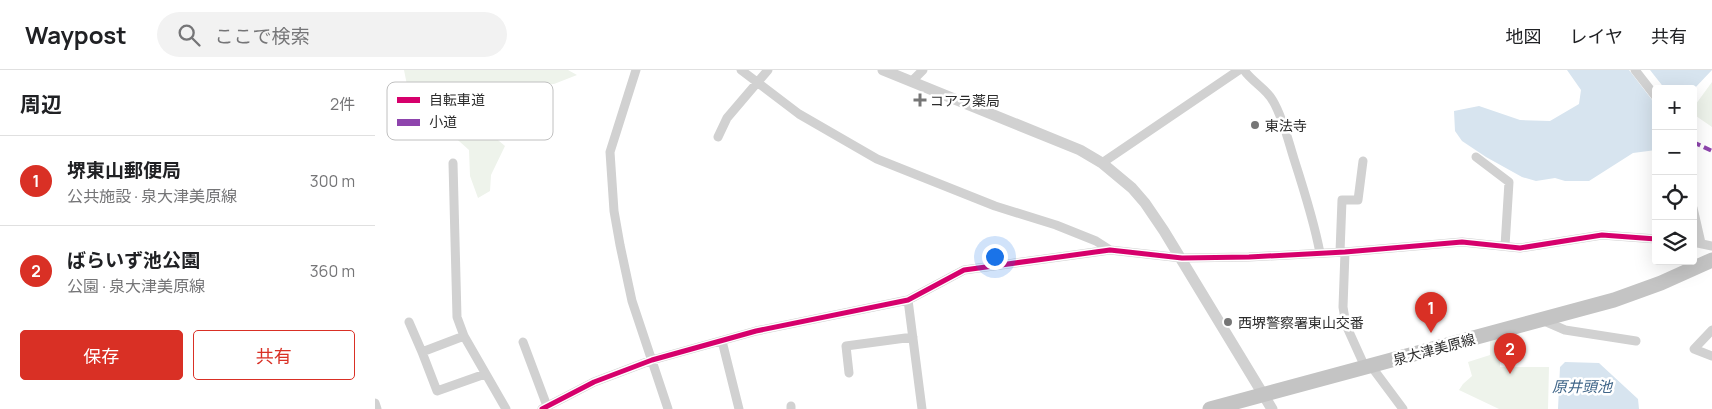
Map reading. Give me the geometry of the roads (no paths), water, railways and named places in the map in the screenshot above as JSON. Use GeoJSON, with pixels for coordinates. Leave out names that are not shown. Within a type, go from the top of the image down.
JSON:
{"type":"FeatureCollection","features":[{"type":"Feature","properties":{"kind":"main road","name":"泉大津美原線"},"geometry":{"type":"LineString","coordinates":[[1210,409],[1614,300],[1661,283],[1712,260]]}},
{"type":"Feature","properties":{"kind":"street"},"geometry":{"type":"LineString","coordinates":[[636,70],[610,152],[615,211],[632,301],[668,409]]}},
{"type":"Feature","properties":{"kind":"street"},"geometry":{"type":"LineString","coordinates":[[741,70],[799,114],[877,159],[995,206],[1056,225],[1096,241],[1110,250]]}},
{"type":"Feature","properties":{"kind":"street"},"geometry":{"type":"LineString","coordinates":[[718,137],[727,118],[768,70]]}},
{"type":"Feature","properties":{"kind":"street"},"geometry":{"type":"LineString","coordinates":[[883,70],[1080,150],[1101,163],[1132,188],[1145,203],[1181,258],[1272,409]]}},
{"type":"Feature","properties":{"kind":"street"},"geometry":{"type":"LineString","coordinates":[[912,81],[923,70]]}},
{"type":"Feature","properties":{"kind":"street"},"geometry":{"type":"LineString","coordinates":[[1101,163],[1239,70]]}},
{"type":"Feature","properties":{"kind":"street"},"geometry":{"type":"LineString","coordinates":[[1244,70],[1249,77],[1267,91],[1273,101],[1287,136],[1316,230],[1320,253]]}},
{"type":"Feature","properties":{"kind":"street"},"geometry":{"type":"LineString","coordinates":[[1635,70],[1652,92]]}},
{"type":"Feature","properties":{"kind":"street"},"geometry":{"type":"LineString","coordinates":[[1477,157],[1509,182],[1505,246]]}},
{"type":"Feature","properties":{"kind":"street"},"geometry":{"type":"LineString","coordinates":[[1363,162],[1358,200],[1342,200],[1343,306],[1346,324],[1368,366],[1403,409]]}},
{"type":"Feature","properties":{"kind":"street"},"geometry":{"type":"LineString","coordinates":[[453,163],[457,317],[464,336],[507,409]]}},
{"type":"Feature","properties":{"kind":"street"},"geometry":{"type":"LineString","coordinates":[[523,342],[545,408],[594,382],[652,360],[756,331],[908,300],[964,270],[1110,250],[1181,258],[1249,258],[1462,242],[1520,248],[1602,235],[1652,239]]}},
{"type":"Feature","properties":{"kind":"street"},"geometry":{"type":"LineString","coordinates":[[1697,243],[1712,246]]}},
{"type":"Feature","properties":{"kind":"street"},"geometry":{"type":"LineString","coordinates":[[908,300],[922,409]]}},
{"type":"Feature","properties":{"kind":"street"},"geometry":{"type":"LineString","coordinates":[[1542,320],[1565,330],[1636,341]]}},
{"type":"Feature","properties":{"kind":"street"},"geometry":{"type":"LineString","coordinates":[[409,322],[437,391],[485,374]]}},
{"type":"Feature","properties":{"kind":"street"},"geometry":{"type":"LineString","coordinates":[[1712,330],[1694,349],[1712,356]]}},
{"type":"Feature","properties":{"kind":"street"},"geometry":{"type":"LineString","coordinates":[[422,352],[464,336]]}},
{"type":"Feature","properties":{"kind":"street"},"geometry":{"type":"LineString","coordinates":[[849,373],[845,346],[913,337]]}},
{"type":"Feature","properties":{"kind":"street"},"geometry":{"type":"LineString","coordinates":[[722,341],[739,409]]}},
{"type":"Feature","properties":{"kind":"street"},"geometry":{"type":"LineString","coordinates":[[375,403],[377,409]]}},
{"type":"Feature","properties":{"kind":"water"},"geometry":{"type":"Polygon","coordinates":[[[1567,70],[1629,70],[1652,100],[1652,151],[1633,153],[1589,181],[1565,181],[1555,178],[1536,181],[1522,177],[1486,157],[1462,141],[1455,131],[1454,111],[1479,106],[1520,120],[1550,121],[1579,104],[1581,90],[1567,70]]]}},
{"type":"Feature","properties":{"kind":"water"},"geometry":{"type":"Polygon","coordinates":[[[1650,70],[1712,70],[1697,86],[1662,85],[1650,70]]]}},
{"type":"Feature","properties":{"kind":"water","name":"原井頭池"},"geometry":{"type":"Polygon","coordinates":[[[1565,362],[1599,363],[1638,399],[1639,409],[1558,409],[1560,367],[1565,362]]]}},
{"type":"Feature","properties":{"kind":"place","name":"コアラ薬局"},"geometry":{"type":"Point","coordinates":[920,100]}},
{"type":"Feature","properties":{"kind":"place","name":"東法寺"},"geometry":{"type":"Point","coordinates":[1255,125]}},
{"type":"Feature","properties":{"kind":"place","name":"西堺警察署東山交番"},"geometry":{"type":"Point","coordinates":[1228,322]}},
{"type":"Feature","properties":{"kind":"place","name":"堺東山郵便局"},"geometry":{"type":"Point","coordinates":[1431,333]}},
{"type":"Feature","properties":{"kind":"place","name":"ばらいず池公園"},"geometry":{"type":"Point","coordinates":[1510,374]}}]}
